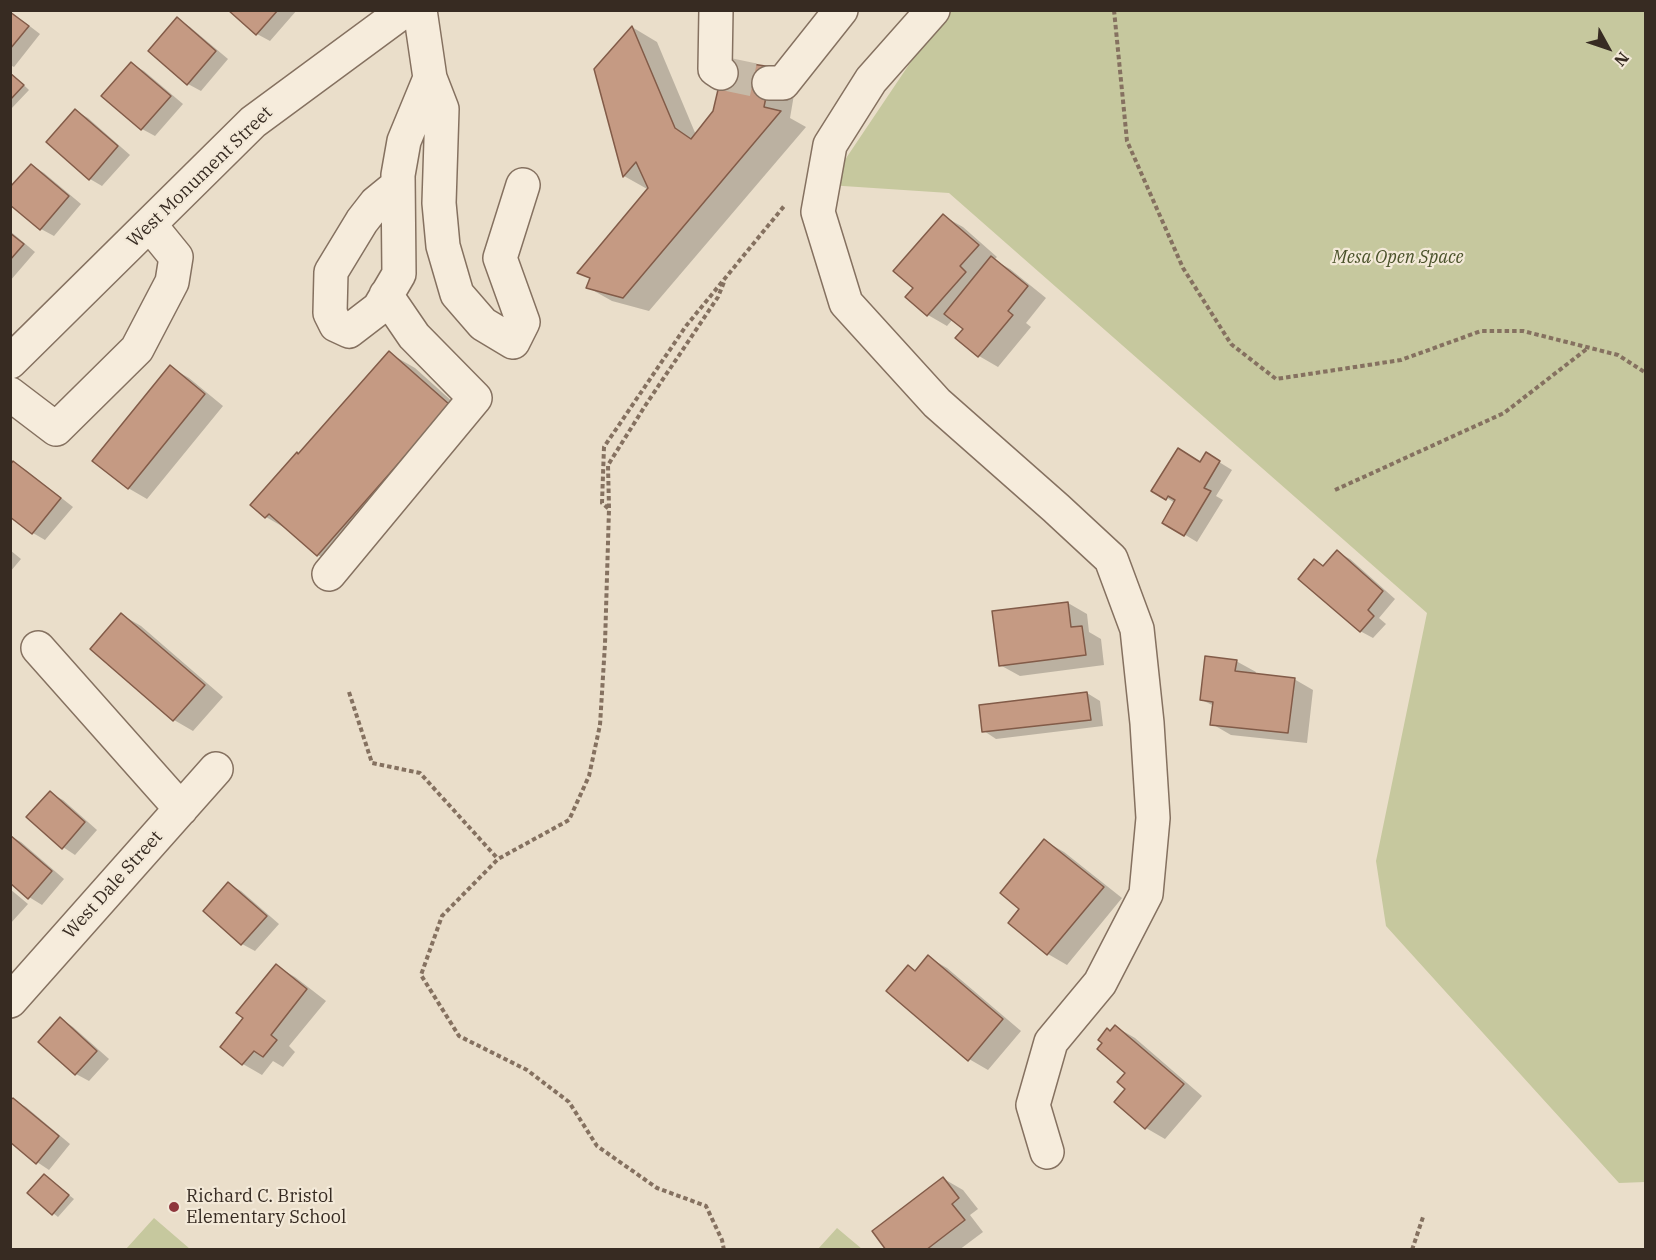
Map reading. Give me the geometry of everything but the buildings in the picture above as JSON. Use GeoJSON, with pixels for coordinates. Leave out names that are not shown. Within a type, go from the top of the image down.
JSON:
{"type":"FeatureCollection","features":[{"type":"Feature","properties":{"kind":"street","name":"West Monument Street"},"geometry":{"type":"LineString","coordinates":[[10,362],[253,122],[405,10]]}},
{"type":"Feature","properties":{"kind":"street"},"geometry":{"type":"LineString","coordinates":[[420,10],[430,78],[442,109],[440,203],[443,246],[457,294],[483,324],[513,342],[523,322],[500,258],[523,185]]}},
{"type":"Feature","properties":{"kind":"street"},"geometry":{"type":"LineString","coordinates":[[716,10],[715,69],[721,73]]}},
{"type":"Feature","properties":{"kind":"street"},"geometry":{"type":"LineString","coordinates":[[769,83],[783,83],[841,10]]}},
{"type":"Feature","properties":{"kind":"street"},"geometry":{"type":"LineString","coordinates":[[933,10],[871,80],[830,145],[818,212],[846,303],[937,403],[1111,559],[1137,629],[1147,723],[1153,818],[1146,894],[1100,983],[1051,1042],[1033,1105],[1047,1152]]}},
{"type":"Feature","properties":{"kind":"street"},"geometry":{"type":"LineString","coordinates":[[398,185],[376,203],[362,220],[331,272],[330,313],[336,325],[349,331],[379,308],[399,274],[398,175],[404,141],[430,78]]}},
{"type":"Feature","properties":{"kind":"street"},"geometry":{"type":"LineString","coordinates":[[10,394],[56,429],[137,349],[172,282],[176,256],[150,225]]}},
{"type":"Feature","properties":{"kind":"street"},"geometry":{"type":"LineString","coordinates":[[329,574],[475,398],[414,336],[386,296]]}},
{"type":"Feature","properties":{"kind":"street"},"geometry":{"type":"LineString","coordinates":[[38,648],[181,808]]}},
{"type":"Feature","properties":{"kind":"street","name":"West Dale Street"},"geometry":{"type":"LineString","coordinates":[[10,1001],[216,769]]}},
{"type":"Feature","properties":{"kind":"path"},"geometry":{"type":"LineString","coordinates":[[1114,10],[1127,141],[1183,268],[1231,344],[1276,379],[1401,360],[1481,331],[1523,332],[1618,355],[1646,373]]}},
{"type":"Feature","properties":{"kind":"path"},"geometry":{"type":"LineString","coordinates":[[609,509],[602,502],[604,447],[686,326],[785,205]]}},
{"type":"Feature","properties":{"kind":"path"},"geometry":{"type":"LineString","coordinates":[[724,1250],[722,1240],[706,1206],[657,1188],[597,1146],[569,1102],[527,1070],[459,1036],[421,975],[442,916],[498,859],[569,820],[588,776],[600,725],[605,644],[608,465],[718,297],[725,278]]}},
{"type":"Feature","properties":{"kind":"path"},"geometry":{"type":"LineString","coordinates":[[1335,490],[1504,413],[1589,348]]}},
{"type":"Feature","properties":{"kind":"path"},"geometry":{"type":"LineString","coordinates":[[349,692],[372,763],[420,773],[498,859]]}},
{"type":"Feature","properties":{"kind":"path"},"geometry":{"type":"LineString","coordinates":[[1412,1250],[1423,1217]]}},
{"type":"Feature","properties":{"kind":"green space","name":"Mesa Open Space"},"geometry":{"type":"Polygon","coordinates":[[[945,11],[1645,11],[1645,1182],[1619,1183],[1386,926],[1376,861],[1427,613],[949,193],[828,185],[945,11]]]}},
{"type":"Feature","properties":{"kind":"green space"},"geometry":{"type":"Polygon","coordinates":[[[154,1218],[190,1249],[126,1249],[154,1218]]]}},
{"type":"Feature","properties":{"kind":"green space"},"geometry":{"type":"Polygon","coordinates":[[[837,1228],[862,1249],[818,1249],[837,1228]]]}},
{"type":"Feature","properties":{"kind":"tunnel"},"geometry":{"type":"LineString","coordinates":[[721,73],[769,83]]}},
{"type":"Feature","properties":{"kind":"place","name":"Richard C. Bristol Elementary School"},"geometry":{"type":"Point","coordinates":[174,1207]}}]}
